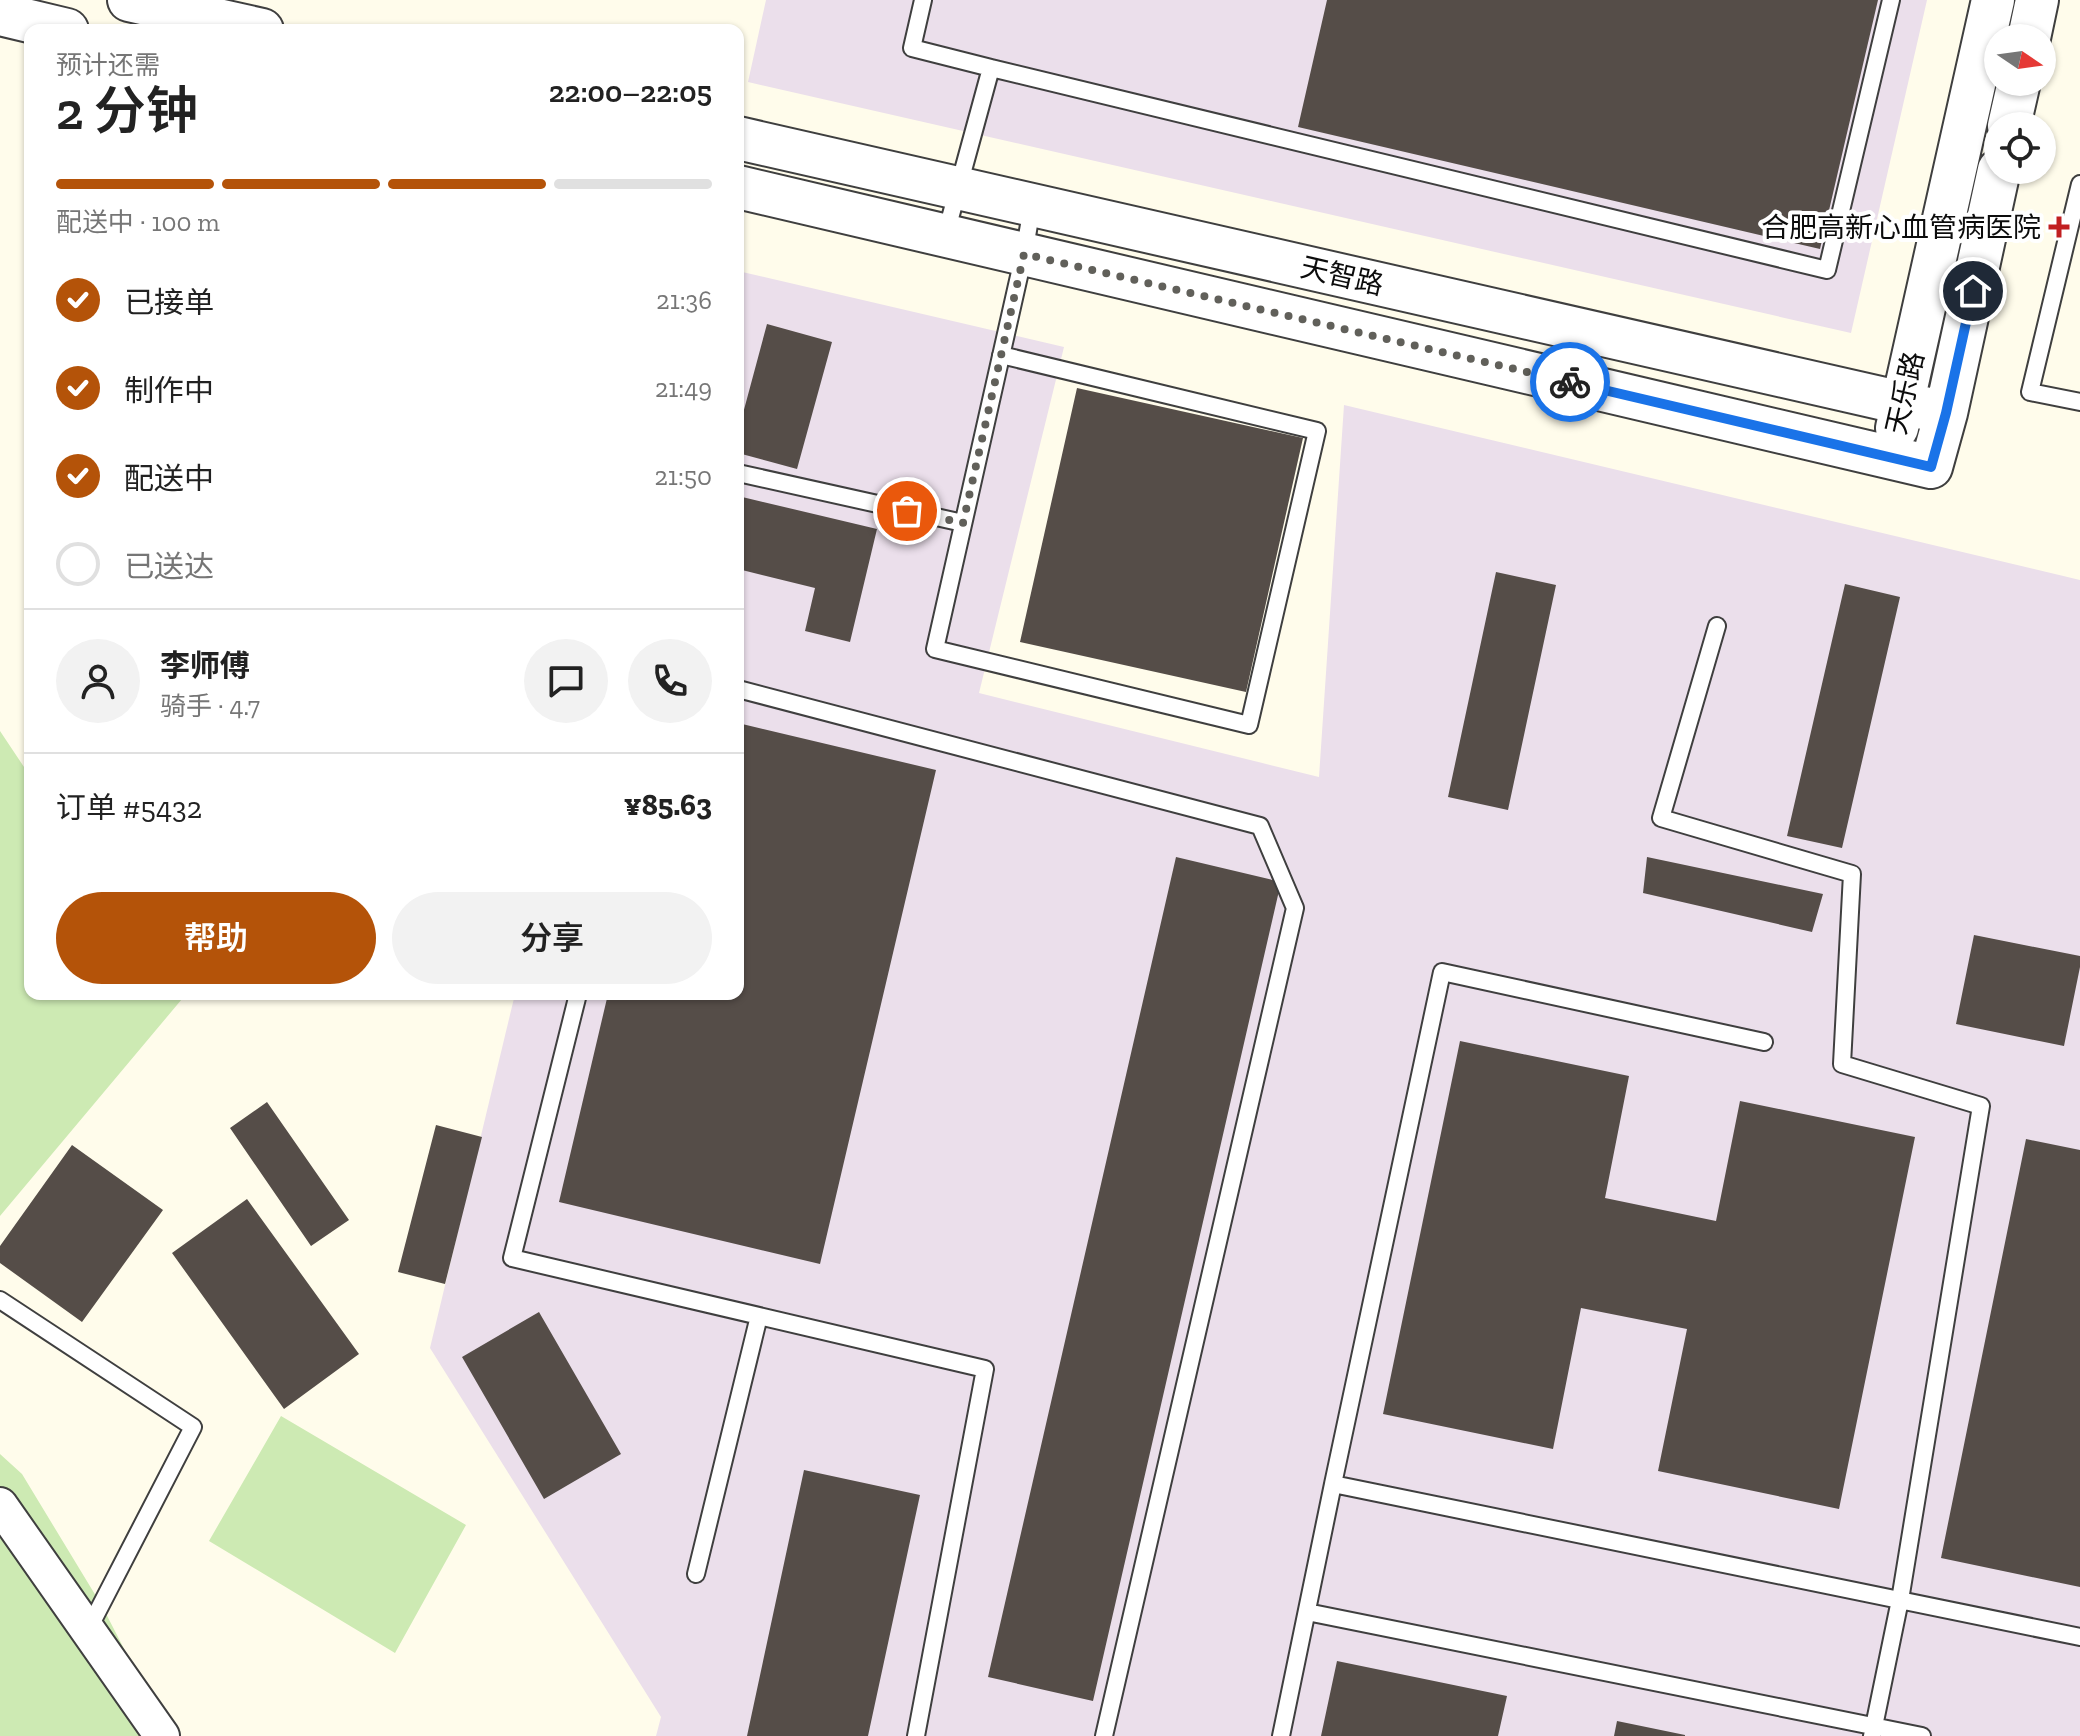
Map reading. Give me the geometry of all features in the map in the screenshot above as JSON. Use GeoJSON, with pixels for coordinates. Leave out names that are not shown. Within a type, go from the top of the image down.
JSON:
{"type":"FeatureCollection","features":[{"type":"Feature","properties":{"kind":"street","name":"天乐路"},"geometry":{"type":"LineString","coordinates":[[1890,457],[1993,0]]}},
{"type":"Feature","properties":{"kind":"street"},"geometry":{"type":"LineString","coordinates":[[2032,24],[2037,0]]}},
{"type":"Feature","properties":{"kind":"street"},"geometry":{"type":"LineString","coordinates":[[154,7],[234,24]]}},
{"type":"Feature","properties":{"kind":"street"},"geometry":{"type":"LineString","coordinates":[[0,14],[42,24]]}},
{"type":"Feature","properties":{"kind":"street","name":"天智路"},"geometry":{"type":"LineString","coordinates":[[744,139],[1946,413]]}},
{"type":"Feature","properties":{"kind":"street","name":"天乐路"},"geometry":{"type":"LineString","coordinates":[[1931,467],[1946,413],[1996,184]]}},
{"type":"Feature","properties":{"kind":"street","name":"天智路"},"geometry":{"type":"LineString","coordinates":[[744,188],[1931,467]]}},
{"type":"Feature","properties":{"kind":"street"},"geometry":{"type":"LineString","coordinates":[[0,1505],[162,1736]]}},
{"type":"Feature","properties":{"kind":"lane"},"geometry":{"type":"LineString","coordinates":[[923,0],[912,48],[1827,270],[1891,0]]}},
{"type":"Feature","properties":{"kind":"lane"},"geometry":{"type":"LineString","coordinates":[[945,236],[991,68]]}},
{"type":"Feature","properties":{"kind":"lane"},"geometry":{"type":"LineString","coordinates":[[2080,184],[2030,392],[2080,402]]}},
{"type":"Feature","properties":{"kind":"lane"},"geometry":{"type":"LineString","coordinates":[[1001,355],[1317,431],[1249,725],[935,649],[1033,205]]}},
{"type":"Feature","properties":{"kind":"lane"},"geometry":{"type":"LineString","coordinates":[[744,474],[963,523]]}},
{"type":"Feature","properties":{"kind":"lane"},"geometry":{"type":"LineString","coordinates":[[1717,626],[1661,818],[1852,874],[1842,1064],[1981,1106],[1900,1600],[1873,1731]]}},
{"type":"Feature","properties":{"kind":"lane"},"geometry":{"type":"LineString","coordinates":[[744,691],[1260,826],[1295,908],[1104,1736]]}},
{"type":"Feature","properties":{"kind":"lane"},"geometry":{"type":"LineString","coordinates":[[1281,1736],[1442,972],[1764,1042]]}},
{"type":"Feature","properties":{"kind":"lane"},"geometry":{"type":"LineString","coordinates":[[576,1000],[512,1258],[985,1369],[916,1736]]}},
{"type":"Feature","properties":{"kind":"lane"},"geometry":{"type":"LineString","coordinates":[[0,1300],[193,1427],[88,1630]]}},
{"type":"Feature","properties":{"kind":"lane"},"geometry":{"type":"LineString","coordinates":[[696,1574],[759,1316]]}},
{"type":"Feature","properties":{"kind":"lane"},"geometry":{"type":"LineString","coordinates":[[1333,1484],[2080,1637]]}},
{"type":"Feature","properties":{"kind":"lane"},"geometry":{"type":"LineString","coordinates":[[1307,1612],[1873,1731],[1922,1736]]}},
{"type":"Feature","properties":{"kind":"shaded area"},"geometry":{"type":"Polygon","coordinates":[[[766,0],[1927,0],[1851,333],[748,82],[766,0]]]}},
{"type":"Feature","properties":{"kind":"shaded area"},"geometry":{"type":"Polygon","coordinates":[[[744,272],[1064,347],[979,693],[1319,777],[1344,405],[2080,580],[2080,1736],[656,1736],[661,1717],[430,1348],[514,1000],[744,1000],[744,272]]]}},
{"type":"Feature","properties":{"kind":"green space"},"geometry":{"type":"Polygon","coordinates":[[[0,731],[24,767],[24,1000],[181,1000],[0,1216],[0,731]]]}},
{"type":"Feature","properties":{"kind":"green space"},"geometry":{"type":"Polygon","coordinates":[[[281,1416],[466,1525],[395,1653],[209,1541],[281,1416]]]}},
{"type":"Feature","properties":{"kind":"green space"},"geometry":{"type":"Polygon","coordinates":[[[0,1454],[22,1474],[102,1606],[169,1736],[0,1736],[0,1454]]]}},
{"type":"Feature","properties":{"kind":"building"},"geometry":{"type":"Polygon","coordinates":[[[1327,0],[1878,0],[1820,249],[1298,127],[1327,0]]]}},
{"type":"Feature","properties":{"kind":"building"},"geometry":{"type":"Polygon","coordinates":[[[767,324],[832,342],[797,469],[744,455],[744,410],[767,324]]]}},
{"type":"Feature","properties":{"kind":"building"},"geometry":{"type":"Polygon","coordinates":[[[1077,388],[1303,438],[1246,692],[1020,642],[1077,388]]]}},
{"type":"Feature","properties":{"kind":"building"},"geometry":{"type":"Polygon","coordinates":[[[744,497],[877,529],[850,642],[805,631],[815,588],[744,570],[744,497]]]}},
{"type":"Feature","properties":{"kind":"building"},"geometry":{"type":"Polygon","coordinates":[[[1496,572],[1556,585],[1508,810],[1448,797],[1496,572]]]}},
{"type":"Feature","properties":{"kind":"building"},"geometry":{"type":"Polygon","coordinates":[[[1845,584],[1900,597],[1842,848],[1787,836],[1845,584]]]}},
{"type":"Feature","properties":{"kind":"building"},"geometry":{"type":"Polygon","coordinates":[[[744,724],[936,770],[820,1264],[559,1202],[607,1000],[744,1000],[744,724]]]}},
{"type":"Feature","properties":{"kind":"building"},"geometry":{"type":"Polygon","coordinates":[[[1176,857],[1281,882],[1093,1701],[988,1677],[1176,857]]]}},
{"type":"Feature","properties":{"kind":"building"},"geometry":{"type":"Polygon","coordinates":[[[1647,857],[1823,894],[1812,932],[1643,893],[1647,857]]]}},
{"type":"Feature","properties":{"kind":"building"},"geometry":{"type":"Polygon","coordinates":[[[1974,935],[2080,956],[2064,1046],[1956,1024],[1974,935]]]}},
{"type":"Feature","properties":{"kind":"building"},"geometry":{"type":"Polygon","coordinates":[[[1460,1041],[1629,1076],[1605,1198],[1716,1221],[1740,1101],[1915,1137],[1839,1509],[1658,1471],[1687,1329],[1581,1308],[1553,1449],[1383,1414],[1460,1041]]]}},
{"type":"Feature","properties":{"kind":"building"},"geometry":{"type":"Polygon","coordinates":[[[267,1102],[349,1220],[311,1246],[230,1128],[267,1102]]]}},
{"type":"Feature","properties":{"kind":"building"},"geometry":{"type":"Polygon","coordinates":[[[436,1125],[482,1137],[445,1284],[398,1272],[436,1125]]]}},
{"type":"Feature","properties":{"kind":"building"},"geometry":{"type":"Polygon","coordinates":[[[2026,1139],[2080,1150],[2080,1587],[1941,1558],[2026,1139]]]}},
{"type":"Feature","properties":{"kind":"building"},"geometry":{"type":"Polygon","coordinates":[[[72,1145],[163,1210],[82,1322],[0,1263],[0,1246],[72,1145]]]}},
{"type":"Feature","properties":{"kind":"building"},"geometry":{"type":"Polygon","coordinates":[[[247,1199],[359,1354],[284,1409],[172,1253],[247,1199]]]}},
{"type":"Feature","properties":{"kind":"building"},"geometry":{"type":"Polygon","coordinates":[[[539,1312],[621,1454],[544,1499],[462,1357],[539,1312]]]}},
{"type":"Feature","properties":{"kind":"building"},"geometry":{"type":"Polygon","coordinates":[[[804,1470],[920,1495],[868,1736],[747,1736],[804,1470]]]}},
{"type":"Feature","properties":{"kind":"building"},"geometry":{"type":"Polygon","coordinates":[[[1337,1661],[1507,1696],[1498,1736],[1321,1736],[1337,1661]]]}},
{"type":"Feature","properties":{"kind":"building"},"geometry":{"type":"Polygon","coordinates":[[[1617,1721],[1685,1735],[1685,1736],[1614,1736],[1617,1721]]]}},
{"type":"Feature","properties":{"kind":"way so far"},"geometry":{"type":"LineString","coordinates":[[907,511],[963,523],[1024,254],[1570,382]]}},
{"type":"Feature","properties":{"kind":"place","name":"合肥高新心血管病医院"},"geometry":{"type":"Point","coordinates":[2059,227]}},
{"type":"Feature","properties":{"kind":"route"},"geometry":{"type":"LineString","coordinates":[[1570,382],[1931,467],[1973,291]]}}]}
